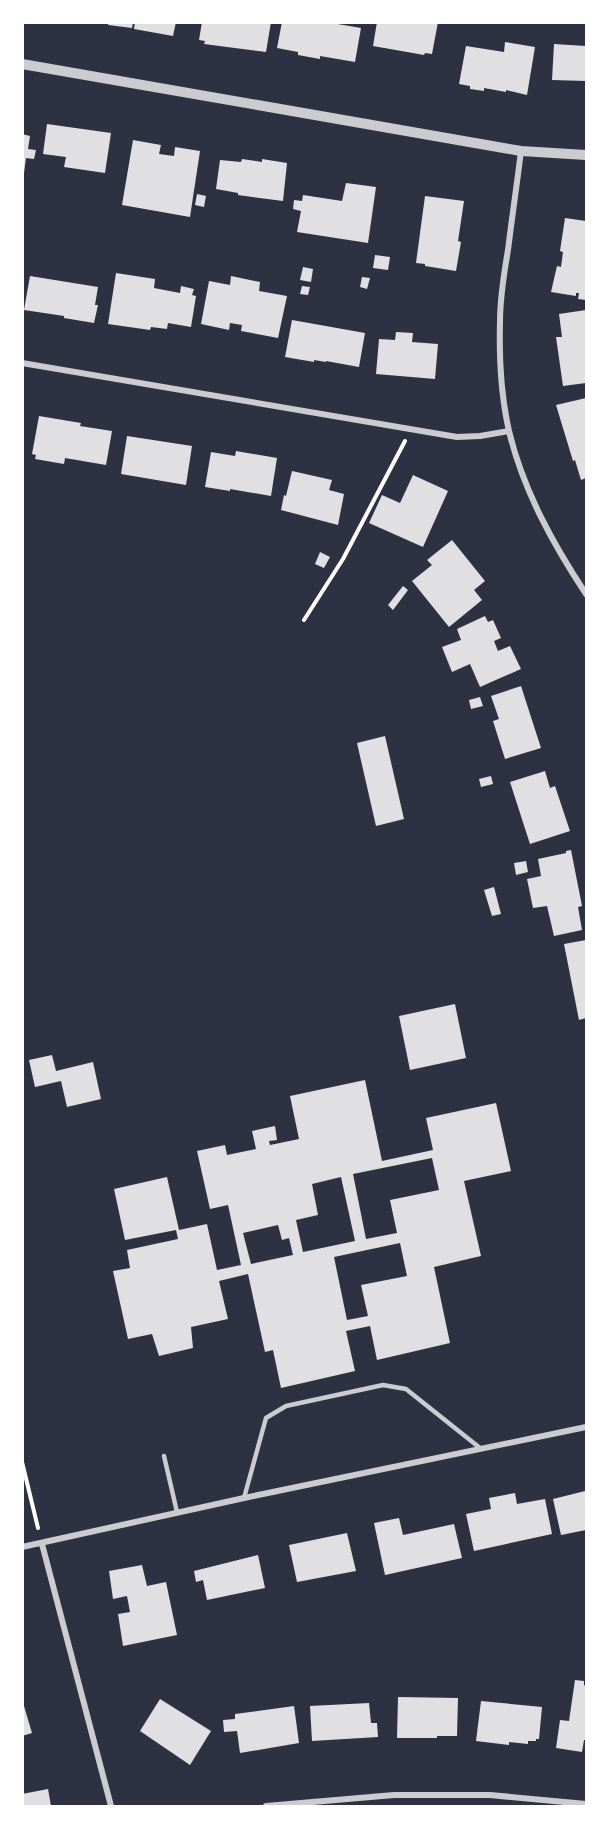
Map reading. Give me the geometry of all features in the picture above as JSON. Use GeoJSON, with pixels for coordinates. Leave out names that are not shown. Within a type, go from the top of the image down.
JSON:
{"type":"FeatureCollection","features":[{"type":"Feature","properties":{"kind":"street"},"geometry":{"type":"LineString","coordinates":[[22,64],[522,150],[586,155]]}},
{"type":"Feature","properties":{"kind":"street"},"geometry":{"type":"LineString","coordinates":[[522,150],[503,279],[500,321],[501,378],[509,431],[525,479],[547,530],[586,594]]}},
{"type":"Feature","properties":{"kind":"street"},"geometry":{"type":"LineString","coordinates":[[22,363],[457,437],[509,431]]}},
{"type":"Feature","properties":{"kind":"street"},"geometry":{"type":"LineString","coordinates":[[22,1547],[586,1426]]}},
{"type":"Feature","properties":{"kind":"street"},"geometry":{"type":"LineString","coordinates":[[42,1544],[111,1806]]}},
{"type":"Feature","properties":{"kind":"street"},"geometry":{"type":"LineString","coordinates":[[266,1806],[393,1795],[490,1795],[586,1803]]}},
{"type":"Feature","properties":{"kind":"lane"},"geometry":{"type":"LineString","coordinates":[[244,1498],[266,1418],[286,1406],[383,1385],[406,1389],[480,1448]]}},
{"type":"Feature","properties":{"kind":"lane"},"geometry":{"type":"LineString","coordinates":[[164,1456],[177,1512]]}},
{"type":"Feature","properties":{"kind":"path"},"geometry":{"type":"LineString","coordinates":[[304,620],[343,559],[411,430]]}},
{"type":"Feature","properties":{"kind":"path"},"geometry":{"type":"LineString","coordinates":[[22,1462],[42,1544]]}},
{"type":"Feature","properties":{"kind":"building"},"geometry":{"type":"Polygon","coordinates":[[[109,22],[133,22],[132,28],[108,25],[109,22]]]}},
{"type":"Feature","properties":{"kind":"building"},"geometry":{"type":"Polygon","coordinates":[[[135,22],[176,22],[173,36],[134,29],[135,22]]]}},
{"type":"Feature","properties":{"kind":"building"},"geometry":{"type":"Polygon","coordinates":[[[202,22],[271,22],[266,52],[204,44],[205,41],[199,40],[202,22]]]}},
{"type":"Feature","properties":{"kind":"building"},"geometry":{"type":"Polygon","coordinates":[[[282,22],[326,22],[361,28],[355,62],[320,56],[320,59],[277,48],[282,22]]]}},
{"type":"Feature","properties":{"kind":"building"},"geometry":{"type":"Polygon","coordinates":[[[377,22],[438,22],[432,54],[425,53],[424,55],[373,46],[377,22]]]}},
{"type":"Feature","properties":{"kind":"building"},"geometry":{"type":"Polygon","coordinates":[[[505,42],[535,47],[527,95],[506,90],[506,92],[484,88],[484,91],[470,89],[470,86],[459,84],[466,46],[504,52],[505,42]]]}},
{"type":"Feature","properties":{"kind":"building"},"geometry":{"type":"Polygon","coordinates":[[[554,44],[586,46],[586,81],[552,80],[554,44]]]}},
{"type":"Feature","properties":{"kind":"building"},"geometry":{"type":"Polygon","coordinates":[[[47,124],[111,133],[105,173],[64,167],[66,157],[43,154],[47,124]]]}},
{"type":"Feature","properties":{"kind":"building"},"geometry":{"type":"Polygon","coordinates":[[[22,134],[30,136],[28,149],[36,150],[34,159],[26,158],[24,173],[22,134]]]}},
{"type":"Feature","properties":{"kind":"building"},"geometry":{"type":"Polygon","coordinates":[[[133,140],[161,145],[159,154],[174,156],[175,147],[200,151],[190,217],[122,205],[133,140]]]}},
{"type":"Feature","properties":{"kind":"building"},"geometry":{"type":"Polygon","coordinates":[[[242,159],[287,163],[283,201],[238,195],[238,193],[216,189],[220,160],[241,162],[242,159]]]}},
{"type":"Feature","properties":{"kind":"building"},"geometry":{"type":"Polygon","coordinates":[[[346,183],[376,187],[368,243],[297,232],[301,211],[293,209],[294,200],[302,201],[303,195],[342,201],[346,183]]]}},
{"type":"Feature","properties":{"kind":"building"},"geometry":{"type":"Polygon","coordinates":[[[197,194],[206,196],[204,207],[195,205],[197,194]]]}},
{"type":"Feature","properties":{"kind":"building"},"geometry":{"type":"Polygon","coordinates":[[[425,196],[464,201],[456,271],[416,263],[425,196]]]}},
{"type":"Feature","properties":{"kind":"building"},"geometry":{"type":"Polygon","coordinates":[[[565,218],[586,221],[586,300],[578,299],[579,293],[576,293],[576,296],[551,292],[557,266],[561,267],[563,252],[560,251],[565,218]]]}},
{"type":"Feature","properties":{"kind":"building"},"geometry":{"type":"Polygon","coordinates":[[[375,255],[390,257],[388,270],[373,268],[375,255]]]}},
{"type":"Feature","properties":{"kind":"building"},"geometry":{"type":"Polygon","coordinates":[[[303,267],[313,269],[311,282],[300,280],[303,267]]]}},
{"type":"Feature","properties":{"kind":"building"},"geometry":{"type":"Polygon","coordinates":[[[116,273],[155,279],[154,288],[180,293],[181,286],[194,289],[192,295],[196,296],[191,327],[168,323],[167,329],[151,327],[150,330],[108,324],[116,273]]]}},
{"type":"Feature","properties":{"kind":"building"},"geometry":{"type":"Polygon","coordinates":[[[30,276],[98,287],[95,305],[98,305],[94,323],[24,310],[30,276]]]}},
{"type":"Feature","properties":{"kind":"building"},"geometry":{"type":"Polygon","coordinates":[[[231,276],[260,282],[259,291],[287,296],[278,338],[241,331],[242,325],[230,323],[229,330],[201,324],[209,281],[230,285],[231,276]]]}},
{"type":"Feature","properties":{"kind":"building"},"geometry":{"type":"Polygon","coordinates":[[[362,277],[370,278],[367,289],[360,287],[362,277]]]}},
{"type":"Feature","properties":{"kind":"building"},"geometry":{"type":"Polygon","coordinates":[[[302,286],[310,287],[308,295],[300,294],[302,286]]]}},
{"type":"Feature","properties":{"kind":"building"},"geometry":{"type":"Polygon","coordinates":[[[586,310],[586,383],[563,386],[556,337],[562,337],[559,314],[586,310]]]}},
{"type":"Feature","properties":{"kind":"building"},"geometry":{"type":"Polygon","coordinates":[[[292,320],[365,333],[359,367],[285,357],[292,320]]]}},
{"type":"Feature","properties":{"kind":"building"},"geometry":{"type":"Polygon","coordinates":[[[396,332],[413,333],[412,342],[438,344],[435,379],[376,374],[379,339],[395,340],[396,332]]]}},
{"type":"Feature","properties":{"kind":"building"},"geometry":{"type":"Polygon","coordinates":[[[586,398],[586,478],[581,480],[556,405],[586,398]]]}},
{"type":"Feature","properties":{"kind":"building"},"geometry":{"type":"Polygon","coordinates":[[[39,416],[112,431],[106,465],[65,458],[64,464],[35,459],[36,455],[32,454],[39,416]]]}},
{"type":"Feature","properties":{"kind":"building"},"geometry":{"type":"Polygon","coordinates":[[[127,436],[192,446],[186,485],[121,474],[127,436]]]}},
{"type":"Feature","properties":{"kind":"building"},"geometry":{"type":"Polygon","coordinates":[[[236,451],[277,458],[271,496],[205,487],[211,452],[235,456],[236,451]]]}},
{"type":"Feature","properties":{"kind":"building"},"geometry":{"type":"Polygon","coordinates":[[[292,471],[332,480],[329,490],[344,494],[338,525],[281,510],[292,471]]]}},
{"type":"Feature","properties":{"kind":"building"},"geometry":{"type":"Polygon","coordinates":[[[413,475],[448,491],[423,547],[369,523],[382,495],[400,503],[413,475]]]}},
{"type":"Feature","properties":{"kind":"building"},"geometry":{"type":"Polygon","coordinates":[[[452,540],[485,581],[474,590],[482,600],[449,627],[412,581],[432,565],[427,560],[452,540]]]}},
{"type":"Feature","properties":{"kind":"building"},"geometry":{"type":"Polygon","coordinates":[[[320,552],[330,557],[324,568],[315,564],[320,552]]]}},
{"type":"Feature","properties":{"kind":"building"},"geometry":{"type":"Polygon","coordinates":[[[403,586],[408,590],[393,610],[388,605],[403,586]]]}},
{"type":"Feature","properties":{"kind":"building"},"geometry":{"type":"Polygon","coordinates":[[[485,616],[488,622],[493,620],[501,638],[494,641],[498,651],[510,646],[521,669],[480,687],[470,664],[452,672],[442,647],[461,640],[457,629],[485,616]]]}},
{"type":"Feature","properties":{"kind":"building"},"geometry":{"type":"Polygon","coordinates":[[[521,686],[541,748],[505,759],[493,721],[499,719],[491,696],[521,686]]]}},
{"type":"Feature","properties":{"kind":"building"},"geometry":{"type":"Polygon","coordinates":[[[480,697],[483,706],[471,709],[469,700],[480,697]]]}},
{"type":"Feature","properties":{"kind":"building"},"geometry":{"type":"Polygon","coordinates":[[[385,736],[404,819],[376,826],[357,743],[385,736]]]}},
{"type":"Feature","properties":{"kind":"building"},"geometry":{"type":"Polygon","coordinates":[[[545,771],[550,788],[555,786],[570,831],[530,844],[510,782],[545,771]]]}},
{"type":"Feature","properties":{"kind":"building"},"geometry":{"type":"Polygon","coordinates":[[[491,776],[493,784],[481,787],[479,779],[491,776]]]}},
{"type":"Feature","properties":{"kind":"building"},"geometry":{"type":"Polygon","coordinates":[[[571,850],[582,906],[578,907],[582,930],[554,936],[547,906],[533,908],[527,879],[541,876],[538,859],[571,850]]]}},
{"type":"Feature","properties":{"kind":"building"},"geometry":{"type":"Polygon","coordinates":[[[526,861],[528,872],[516,875],[514,863],[526,861]]]}},
{"type":"Feature","properties":{"kind":"building"},"geometry":{"type":"Polygon","coordinates":[[[494,887],[501,914],[492,916],[484,890],[494,887]]]}},
{"type":"Feature","properties":{"kind":"building"},"geometry":{"type":"Polygon","coordinates":[[[586,940],[586,1018],[579,1020],[564,944],[586,940]]]}},
{"type":"Feature","properties":{"kind":"building"},"geometry":{"type":"Polygon","coordinates":[[[455,1004],[466,1058],[410,1070],[399,1016],[455,1004]]]}},
{"type":"Feature","properties":{"kind":"building"},"geometry":{"type":"Polygon","coordinates":[[[52,1055],[56,1071],[93,1062],[101,1099],[67,1107],[61,1081],[35,1087],[29,1060],[52,1055]]]}},
{"type":"Feature","properties":{"kind":"building"},"geometry":{"type":"Polygon","coordinates":[[[365,1080],[382,1161],[433,1150],[426,1118],[496,1103],[511,1171],[464,1181],[481,1256],[434,1267],[450,1343],[377,1360],[370,1326],[346,1331],[355,1371],[281,1388],[273,1350],[265,1352],[248,1274],[219,1281],[228,1319],[191,1327],[193,1348],[159,1356],[152,1334],[128,1339],[113,1271],[130,1268],[127,1250],[178,1239],[176,1230],[125,1240],[114,1189],[167,1177],[179,1230],[207,1224],[217,1270],[241,1265],[228,1205],[210,1209],[197,1151],[225,1145],[227,1155],[256,1149],[252,1131],[275,1126],[277,1140],[269,1141],[270,1145],[299,1139],[290,1096],[365,1080]],[[432,1158],[353,1174],[366,1239],[397,1233],[390,1200],[439,1190],[432,1158]],[[341,1177],[312,1184],[318,1215],[296,1220],[303,1252],[355,1241],[341,1177]],[[278,1225],[243,1233],[251,1264],[293,1255],[289,1238],[282,1240],[278,1225]],[[400,1243],[334,1257],[347,1320],[368,1316],[361,1285],[407,1276],[400,1243]]]}},
{"type":"Feature","properties":{"kind":"building"},"geometry":{"type":"Polygon","coordinates":[[[585,1491],[586,1530],[561,1535],[553,1499],[585,1491]]]}},
{"type":"Feature","properties":{"kind":"building"},"geometry":{"type":"Polygon","coordinates":[[[515,1493],[517,1504],[545,1499],[552,1534],[474,1551],[466,1514],[491,1509],[489,1498],[515,1493]]]}},
{"type":"Feature","properties":{"kind":"building"},"geometry":{"type":"Polygon","coordinates":[[[399,1518],[403,1535],[454,1524],[462,1558],[385,1575],[374,1523],[399,1518]]]}},
{"type":"Feature","properties":{"kind":"building"},"geometry":{"type":"Polygon","coordinates":[[[347,1533],[356,1571],[297,1582],[289,1545],[347,1533]]]}},
{"type":"Feature","properties":{"kind":"building"},"geometry":{"type":"Polygon","coordinates":[[[258,1555],[265,1588],[207,1600],[203,1580],[196,1582],[194,1571],[258,1555]]]}},
{"type":"Feature","properties":{"kind":"building"},"geometry":{"type":"Polygon","coordinates":[[[142,1565],[147,1586],[166,1582],[177,1635],[123,1646],[118,1614],[130,1612],[127,1596],[113,1599],[109,1571],[142,1565]]]}},
{"type":"Feature","properties":{"kind":"building"},"geometry":{"type":"Polygon","coordinates":[[[575,1680],[584,1681],[586,1686],[586,1740],[584,1740],[582,1752],[556,1748],[560,1720],[569,1721],[575,1680]]]}},
{"type":"Feature","properties":{"kind":"building"},"geometry":{"type":"Polygon","coordinates":[[[398,1697],[458,1698],[457,1736],[397,1738],[398,1697]]]}},
{"type":"Feature","properties":{"kind":"building"},"geometry":{"type":"Polygon","coordinates":[[[160,1699],[211,1731],[190,1765],[140,1731],[160,1699]]]}},
{"type":"Feature","properties":{"kind":"building"},"geometry":{"type":"Polygon","coordinates":[[[481,1701],[542,1707],[539,1739],[528,1741],[528,1744],[509,1742],[509,1745],[476,1741],[481,1701]]]}},
{"type":"Feature","properties":{"kind":"building"},"geometry":{"type":"Polygon","coordinates":[[[369,1703],[371,1723],[377,1723],[378,1737],[312,1741],[310,1706],[369,1703]]]}},
{"type":"Feature","properties":{"kind":"building"},"geometry":{"type":"Polygon","coordinates":[[[24,1706],[32,1733],[22,1736],[22,1707],[24,1706]]]}},
{"type":"Feature","properties":{"kind":"building"},"geometry":{"type":"Polygon","coordinates":[[[294,1706],[299,1743],[240,1753],[237,1731],[224,1732],[223,1720],[235,1719],[235,1714],[294,1706]]]}},
{"type":"Feature","properties":{"kind":"building"},"geometry":{"type":"Polygon","coordinates":[[[48,1789],[51,1806],[22,1806],[22,1794],[48,1789]]]}}]}
